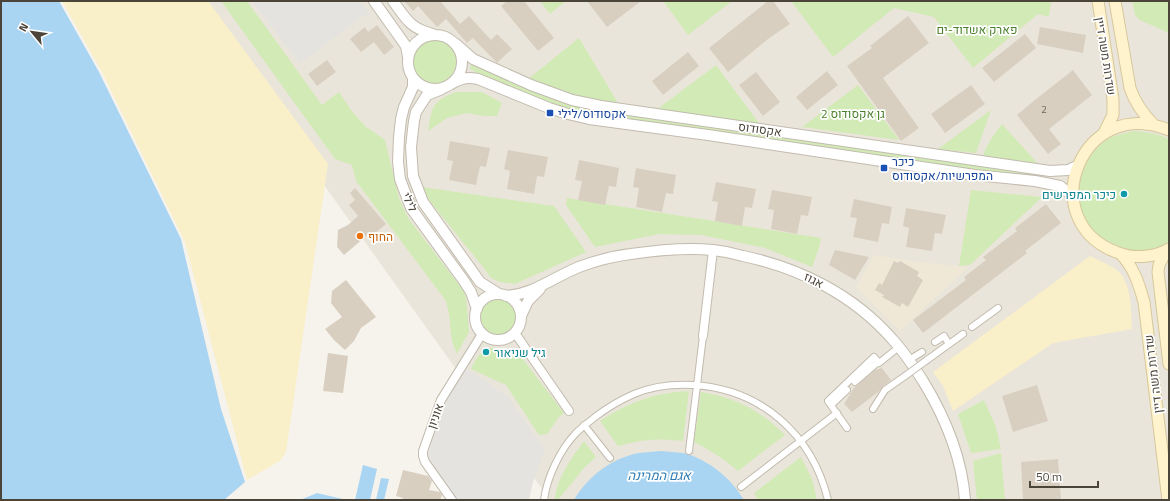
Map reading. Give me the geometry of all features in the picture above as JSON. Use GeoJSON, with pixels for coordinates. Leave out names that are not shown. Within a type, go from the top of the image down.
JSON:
{"type":"FeatureCollection","features":[{"type":"Feature","properties":{"kind":"main road","name":"שדרות משה דיין"},"geometry":{"type":"LineString","coordinates":[[1098,1],[1113,99],[1113,115],[1104,133]]}},
{"type":"Feature","properties":{"kind":"main road","name":"שדרות משה דיין"},"geometry":{"type":"LineString","coordinates":[[1115,1],[1130,88],[1140,110],[1154,125]]}},
{"type":"Feature","properties":{"kind":"main road"},"geometry":{"type":"LineString","coordinates":[[1167,250],[1144,256],[1122,254],[1109,249],[1095,240],[1088,232],[1075,209],[1073,196],[1077,166],[1084,153],[1093,142],[1104,133],[1120,126],[1137,123],[1154,125],[1169,130]]}},
{"type":"Feature","properties":{"kind":"main road","name":"שדרות משה דיין"},"geometry":{"type":"LineString","coordinates":[[1167,250],[1159,265],[1158,272],[1169,364]]}},
{"type":"Feature","properties":{"kind":"main road","name":"שדרות משה דיין"},"geometry":{"type":"LineString","coordinates":[[1122,254],[1134,272],[1144,302],[1168,500]]}},
{"type":"Feature","properties":{"kind":"street"},"geometry":{"type":"LineString","coordinates":[[374,1],[406,46],[408,57]]}},
{"type":"Feature","properties":{"kind":"street"},"geometry":{"type":"LineString","coordinates":[[393,1],[410,23],[420,31],[442,35],[450,38],[461,51],[463,60],[458,77],[447,86],[434,89],[419,85],[413,79],[407,65],[411,48],[416,41],[424,36],[433,34]]}},
{"type":"Feature","properties":{"kind":"street","name":"אקסודוס"},"geometry":{"type":"LineString","coordinates":[[456,44],[473,59],[531,85],[572,100],[601,106],[1050,171],[1068,170],[1077,166]]}},
{"type":"Feature","properties":{"kind":"street","name":"אקסודוס"},"geometry":{"type":"LineString","coordinates":[[447,86],[466,77],[478,79],[550,108],[589,119],[708,135],[975,175],[1035,181],[1060,186],[1073,196]]}},
{"type":"Feature","properties":{"kind":"street","name":"לילי"},"geometry":{"type":"LineString","coordinates":[[413,79],[401,119],[398,162],[400,179],[411,208],[471,292],[476,309]]}},
{"type":"Feature","properties":{"kind":"street","name":"לילי"},"geometry":{"type":"LineString","coordinates":[[447,86],[427,95],[416,112],[411,147],[413,176],[423,202],[480,282],[489,289],[503,295]]}},
{"type":"Feature","properties":{"kind":"street"},"geometry":{"type":"LineString","coordinates":[[689,451],[713,250]]}},
{"type":"Feature","properties":{"kind":"street","name":"אגוז"},"geometry":{"type":"LineString","coordinates":[[503,295],[517,295],[546,284],[578,268],[606,259],[653,251],[713,250],[772,262],[812,278],[836,292],[877,323],[909,360],[931,394],[943,417],[959,461],[964,485],[964,500]]}},
{"type":"Feature","properties":{"kind":"street","name":"אגוז"},"geometry":{"type":"LineString","coordinates":[[521,316],[532,297],[546,284]]}},
{"type":"Feature","properties":{"kind":"street"},"geometry":{"type":"LineString","coordinates":[[492,295],[503,295],[516,304],[521,316],[520,322],[515,333],[503,340],[495,340],[482,334],[478,328],[475,322],[476,309],[485,298],[492,295]]}},
{"type":"Feature","properties":{"kind":"street"},"geometry":{"type":"LineString","coordinates":[[972,327],[998,308]]}},
{"type":"Feature","properties":{"kind":"street"},"geometry":{"type":"LineString","coordinates":[[515,333],[569,411]]}},
{"type":"Feature","properties":{"kind":"street","name":"אוניון"},"geometry":{"type":"LineString","coordinates":[[452,500],[425,462],[423,451],[441,400],[482,334]]}},
{"type":"Feature","properties":{"kind":"street"},"geometry":{"type":"LineString","coordinates":[[873,409],[886,390],[963,334]]}},
{"type":"Feature","properties":{"kind":"street"},"geometry":{"type":"LineString","coordinates":[[935,342],[944,336],[949,344]]}},
{"type":"Feature","properties":{"kind":"street"},"geometry":{"type":"LineString","coordinates":[[855,382],[878,362],[879,363],[899,347]]}},
{"type":"Feature","properties":{"kind":"street"},"geometry":{"type":"LineString","coordinates":[[909,360],[922,352]]}},
{"type":"Feature","properties":{"kind":"street"},"geometry":{"type":"LineString","coordinates":[[847,428],[828,401],[874,357],[878,362]]}},
{"type":"Feature","properties":{"kind":"street"},"geometry":{"type":"LineString","coordinates":[[544,500],[552,473],[564,448],[584,425],[603,411],[634,394],[661,386],[722,388],[739,394],[767,408],[781,420],[809,453],[824,483],[828,500]]}},
{"type":"Feature","properties":{"kind":"street"},"geometry":{"type":"LineString","coordinates":[[831,405],[847,390]]}},
{"type":"Feature","properties":{"kind":"street"},"geometry":{"type":"LineString","coordinates":[[741,487],[837,413]]}},
{"type":"Feature","properties":{"kind":"street"},"geometry":{"type":"LineString","coordinates":[[584,425],[610,458]]}},
{"type":"Feature","properties":{"kind":"shaded area"},"geometry":{"type":"Polygon","coordinates":[[[192,1],[1169,1],[1169,500],[550,500],[192,1]]]}},
{"type":"Feature","properties":{"kind":"shaded area"},"geometry":{"type":"Polygon","coordinates":[[[252,1],[360,1],[370,14],[360,18],[300,64],[252,1]]]}},
{"type":"Feature","properties":{"kind":"shaded area"},"geometry":{"type":"Polygon","coordinates":[[[874,255],[910,261],[968,267],[900,331],[856,287],[874,255]]]}},
{"type":"Feature","properties":{"kind":"shaded area"},"geometry":{"type":"Polygon","coordinates":[[[466,368],[508,397],[545,450],[533,482],[529,500],[457,500],[427,459],[430,444],[443,406],[466,368]]]}},
{"type":"Feature","properties":{"kind":"green space"},"geometry":{"type":"Polygon","coordinates":[[[221,1],[247,1],[322,105],[339,92],[351,110],[365,126],[385,140],[399,198],[408,218],[463,290],[466,297],[469,332],[457,354],[452,342],[446,301],[356,181],[352,165],[335,159],[221,1]]]}},
{"type":"Feature","properties":{"kind":"green space"},"geometry":{"type":"Polygon","coordinates":[[[540,1],[566,1],[550,14],[540,1]]]}},
{"type":"Feature","properties":{"kind":"green space"},"geometry":{"type":"Polygon","coordinates":[[[663,1],[732,1],[688,35],[663,1]]]}},
{"type":"Feature","properties":{"kind":"green space","name":"פארק אשדוד-ים"},"geometry":{"type":"Polygon","coordinates":[[[791,1],[1051,1],[1049,17],[1038,14],[973,68],[934,17],[894,8],[833,57],[791,1]]]}},
{"type":"Feature","properties":{"kind":"green space"},"geometry":{"type":"Polygon","coordinates":[[[1132,1],[1169,1],[1169,33],[1140,20],[1135,15],[1132,1]]]}},
{"type":"Feature","properties":{"kind":"green space"},"geometry":{"type":"Polygon","coordinates":[[[579,38],[618,103],[577,98],[528,79],[579,38]]]}},
{"type":"Feature","properties":{"kind":"green space"},"geometry":{"type":"Polygon","coordinates":[[[435,39],[448,43],[454,49],[458,62],[454,75],[448,81],[435,85],[422,81],[416,75],[412,62],[416,49],[422,43],[435,39]]]}},
{"type":"Feature","properties":{"kind":"green space"},"geometry":{"type":"Polygon","coordinates":[[[471,64],[554,97],[1040,174],[1040,178],[986,174],[591,115],[552,104],[513,90],[470,69],[471,64]]]}},
{"type":"Feature","properties":{"kind":"green space"},"geometry":{"type":"Polygon","coordinates":[[[716,65],[761,126],[656,110],[716,65]]]}},
{"type":"Feature","properties":{"kind":"green space","name":"גן אקסודוס 2"},"geometry":{"type":"Polygon","coordinates":[[[858,85],[899,140],[802,127],[858,85]]]}},
{"type":"Feature","properties":{"kind":"green space"},"geometry":{"type":"Polygon","coordinates":[[[456,92],[482,92],[502,103],[497,116],[466,113],[447,118],[428,131],[434,106],[448,95],[456,92]]]}},
{"type":"Feature","properties":{"kind":"green space"},"geometry":{"type":"Polygon","coordinates":[[[991,110],[976,153],[938,149],[991,110]]]}},
{"type":"Feature","properties":{"kind":"green space"},"geometry":{"type":"Polygon","coordinates":[[[1002,124],[1038,164],[983,156],[991,139],[1002,124]]]}},
{"type":"Feature","properties":{"kind":"green space","name":"כיכר המפרשים"},"geometry":{"type":"Polygon","coordinates":[[[1135,131],[1153,134],[1169,139],[1169,242],[1157,248],[1143,250],[1130,250],[1119,247],[1097,234],[1087,222],[1081,209],[1079,196],[1080,182],[1084,168],[1100,145],[1112,137],[1135,131]]]}},
{"type":"Feature","properties":{"kind":"green space"},"geometry":{"type":"Polygon","coordinates":[[[422,187],[554,206],[586,252],[515,284],[500,282],[491,278],[428,199],[422,187]]]}},
{"type":"Feature","properties":{"kind":"green space"},"geometry":{"type":"Polygon","coordinates":[[[971,190],[1042,197],[970,265],[959,266],[971,190]]]}},
{"type":"Feature","properties":{"kind":"green space"},"geometry":{"type":"Polygon","coordinates":[[[567,198],[821,238],[812,267],[765,248],[701,235],[659,234],[595,247],[566,205],[567,198]]]}},
{"type":"Feature","properties":{"kind":"green space"},"geometry":{"type":"Polygon","coordinates":[[[494,298],[502,298],[512,303],[516,310],[516,324],[512,331],[502,336],[494,336],[484,331],[482,328],[479,321],[479,313],[484,303],[487,301],[494,298]]]}},
{"type":"Feature","properties":{"kind":"green space"},"geometry":{"type":"Polygon","coordinates":[[[491,348],[506,351],[522,358],[564,413],[559,417],[547,434],[539,435],[506,385],[471,369],[481,353],[491,348]]]}},
{"type":"Feature","properties":{"kind":"green space"},"geometry":{"type":"Polygon","coordinates":[[[689,391],[683,441],[650,440],[618,446],[600,421],[632,404],[653,396],[689,391]]]}},
{"type":"Feature","properties":{"kind":"green space"},"geometry":{"type":"Polygon","coordinates":[[[701,392],[725,397],[747,406],[767,419],[785,435],[738,471],[717,455],[694,442],[701,392]]]}},
{"type":"Feature","properties":{"kind":"green space"},"geometry":{"type":"Polygon","coordinates":[[[984,400],[996,427],[1001,449],[971,453],[958,414],[984,400]]]}},
{"type":"Feature","properties":{"kind":"green space"},"geometry":{"type":"Polygon","coordinates":[[[584,441],[596,457],[584,468],[558,500],[555,500],[556,492],[562,476],[584,441]]]}},
{"type":"Feature","properties":{"kind":"green space"},"geometry":{"type":"Polygon","coordinates":[[[1001,453],[1005,500],[977,500],[973,461],[1001,453]]]}},
{"type":"Feature","properties":{"kind":"green space"},"geometry":{"type":"Polygon","coordinates":[[[801,457],[812,479],[817,500],[758,500],[754,493],[801,457]]]}},
{"type":"Feature","properties":{"kind":"sand"},"geometry":{"type":"Polygon","coordinates":[[[62,1],[208,1],[328,164],[286,452],[281,460],[247,480],[185,242],[102,72],[62,1]]]}},
{"type":"Feature","properties":{"kind":"sand"},"geometry":{"type":"Polygon","coordinates":[[[1090,256],[1112,267],[1123,276],[1130,298],[1132,329],[1053,343],[953,411],[943,386],[933,372],[1090,256]]]}},
{"type":"Feature","properties":{"kind":"water"},"geometry":{"type":"Polygon","coordinates":[[[1,1],[59,1],[99,72],[181,239],[221,409],[245,482],[224,500],[1,500],[1,1]]]}},
{"type":"Feature","properties":{"kind":"water","name":"אגם המרינה"},"geometry":{"type":"Polygon","coordinates":[[[661,451],[683,453],[710,465],[726,477],[744,500],[574,500],[586,483],[610,464],[629,455],[661,451]]]}},
{"type":"Feature","properties":{"kind":"water"},"geometry":{"type":"Polygon","coordinates":[[[363,465],[377,469],[370,500],[355,500],[363,465]]]}},
{"type":"Feature","properties":{"kind":"water"},"geometry":{"type":"Polygon","coordinates":[[[381,478],[389,479],[384,500],[376,500],[381,478]]]}},
{"type":"Feature","properties":{"kind":"water"},"geometry":{"type":"Polygon","coordinates":[[[317,493],[347,500],[300,500],[317,493]]]}},
{"type":"Feature","properties":{"kind":"building"},"geometry":{"type":"Polygon","coordinates":[[[404,1],[440,1],[460,24],[469,16],[491,40],[497,34],[512,49],[497,63],[473,38],[467,43],[446,19],[437,27],[418,6],[413,11],[404,1]]]}},
{"type":"Feature","properties":{"kind":"building"},"geometry":{"type":"Polygon","coordinates":[[[507,1],[524,1],[554,38],[538,51],[501,6],[507,1]]]}},
{"type":"Feature","properties":{"kind":"building"},"geometry":{"type":"Polygon","coordinates":[[[587,1],[641,1],[607,27],[587,1]]]}},
{"type":"Feature","properties":{"kind":"building"},"geometry":{"type":"Polygon","coordinates":[[[768,1],[773,1],[790,24],[768,39],[728,72],[709,48],[768,1]]]}},
{"type":"Feature","properties":{"kind":"building"},"geometry":{"type":"Polygon","coordinates":[[[908,16],[929,43],[883,78],[919,128],[901,141],[847,66],[872,48],[870,46],[908,16]]]}},
{"type":"Feature","properties":{"kind":"building"},"geometry":{"type":"Polygon","coordinates":[[[377,25],[394,47],[384,55],[374,42],[361,52],[350,39],[365,27],[368,32],[377,25]]]}},
{"type":"Feature","properties":{"kind":"building"},"geometry":{"type":"Polygon","coordinates":[[[1040,27],[1086,35],[1083,53],[1037,44],[1040,27]]]}},
{"type":"Feature","properties":{"kind":"building"},"geometry":{"type":"Polygon","coordinates":[[[1025,34],[1036,48],[994,82],[982,68],[1025,34]]]}},
{"type":"Feature","properties":{"kind":"building"},"geometry":{"type":"Polygon","coordinates":[[[688,52],[699,66],[663,95],[652,81],[688,52]]]}},
{"type":"Feature","properties":{"kind":"building"},"geometry":{"type":"Polygon","coordinates":[[[327,60],[336,72],[317,86],[308,74],[327,60]]]}},
{"type":"Feature","properties":{"kind":"building"},"geometry":{"type":"Polygon","coordinates":[[[1073,70],[1092,95],[1049,129],[1061,144],[1048,154],[1017,115],[1073,70]]]}},
{"type":"Feature","properties":{"kind":"building"},"geometry":{"type":"Polygon","coordinates":[[[827,71],[838,85],[807,110],[796,97],[827,71]]]}},
{"type":"Feature","properties":{"kind":"building"},"geometry":{"type":"Polygon","coordinates":[[[756,72],[780,102],[763,116],[739,85],[756,72]]]}},
{"type":"Feature","properties":{"kind":"building"},"geometry":{"type":"Polygon","coordinates":[[[971,85],[985,104],[945,133],[931,114],[971,85]]]}},
{"type":"Feature","properties":{"kind":"building"},"geometry":{"type":"Polygon","coordinates":[[[450,141],[490,148],[486,167],[480,166],[476,185],[449,180],[453,161],[447,160],[450,141]]]}},
{"type":"Feature","properties":{"kind":"building"},"geometry":{"type":"Polygon","coordinates":[[[508,150],[548,157],[544,177],[537,176],[534,194],[507,189],[510,171],[504,169],[508,150]]]}},
{"type":"Feature","properties":{"kind":"building"},"geometry":{"type":"Polygon","coordinates":[[[579,160],[619,168],[616,187],[609,186],[605,205],[578,200],[582,181],[575,180],[579,160]]]}},
{"type":"Feature","properties":{"kind":"building"},"geometry":{"type":"Polygon","coordinates":[[[636,168],[676,175],[673,194],[666,193],[662,212],[636,207],[639,188],[633,187],[636,168]]]}},
{"type":"Feature","properties":{"kind":"building"},"geometry":{"type":"Polygon","coordinates":[[[716,182],[756,189],[752,208],[745,207],[742,226],[715,221],[718,202],[712,201],[716,182]]]}},
{"type":"Feature","properties":{"kind":"building"},"geometry":{"type":"Polygon","coordinates":[[[355,188],[386,224],[373,235],[371,232],[344,255],[337,247],[338,230],[348,225],[358,216],[349,205],[355,200],[350,193],[355,188]]]}},
{"type":"Feature","properties":{"kind":"building"},"geometry":{"type":"Polygon","coordinates":[[[772,190],[812,197],[808,216],[801,215],[797,234],[771,229],[774,210],[768,209],[772,190]]]}},
{"type":"Feature","properties":{"kind":"building"},"geometry":{"type":"Polygon","coordinates":[[[854,199],[892,207],[889,224],[882,223],[878,242],[853,237],[857,218],[850,217],[854,199]]]}},
{"type":"Feature","properties":{"kind":"building"},"geometry":{"type":"Polygon","coordinates":[[[1046,204],[1061,223],[1025,251],[1027,253],[923,333],[913,320],[966,280],[964,277],[986,260],[983,257],[1017,231],[1015,228],[1046,204]]]}},
{"type":"Feature","properties":{"kind":"building"},"geometry":{"type":"Polygon","coordinates":[[[906,208],[946,215],[942,234],[935,233],[932,251],[906,247],[909,228],[903,226],[906,208]]]}},
{"type":"Feature","properties":{"kind":"building"},"geometry":{"type":"Polygon","coordinates":[[[835,250],[869,257],[855,280],[829,265],[835,250]]]}},
{"type":"Feature","properties":{"kind":"building"},"geometry":{"type":"Polygon","coordinates":[[[894,261],[898,263],[900,261],[919,272],[917,276],[923,280],[908,307],[902,303],[900,307],[882,297],[884,295],[875,290],[879,283],[882,285],[894,261]]]}},
{"type":"Feature","properties":{"kind":"building"},"geometry":{"type":"Polygon","coordinates":[[[346,280],[376,317],[361,328],[354,341],[345,350],[325,329],[342,317],[331,303],[332,291],[346,280]]]}},
{"type":"Feature","properties":{"kind":"building"},"geometry":{"type":"Polygon","coordinates":[[[328,353],[348,356],[343,393],[323,391],[328,353]]]}},
{"type":"Feature","properties":{"kind":"building"},"geometry":{"type":"Polygon","coordinates":[[[882,368],[891,380],[852,412],[844,404],[854,388],[875,370],[882,368]]]}},
{"type":"Feature","properties":{"kind":"building"},"geometry":{"type":"Polygon","coordinates":[[[1037,385],[1048,421],[1013,432],[1002,396],[1037,385]]]}},
{"type":"Feature","properties":{"kind":"building"},"geometry":{"type":"Polygon","coordinates":[[[1058,459],[1061,499],[1023,500],[1021,462],[1058,459]]]}},
{"type":"Feature","properties":{"kind":"building"},"geometry":{"type":"Polygon","coordinates":[[[403,470],[428,476],[432,481],[429,490],[440,492],[442,495],[440,500],[403,500],[403,498],[396,496],[403,470]]]}},
{"type":"Feature","properties":{"kind":"place","name":"אקסודוס/לילי"},"geometry":{"type":"Point","coordinates":[550,113]}},
{"type":"Feature","properties":{"kind":"place","name":"כיכר המפרשיות/אקסודוס"},"geometry":{"type":"Point","coordinates":[884,168]}},
{"type":"Feature","properties":{"kind":"place","name":"כיכר המפרשים"},"geometry":{"type":"Point","coordinates":[1124,194]}},
{"type":"Feature","properties":{"kind":"place","name":"החוף"},"geometry":{"type":"Point","coordinates":[360,236]}},
{"type":"Feature","properties":{"kind":"place","name":"גיל שניאור"},"geometry":{"type":"Point","coordinates":[486,352]}}]}
